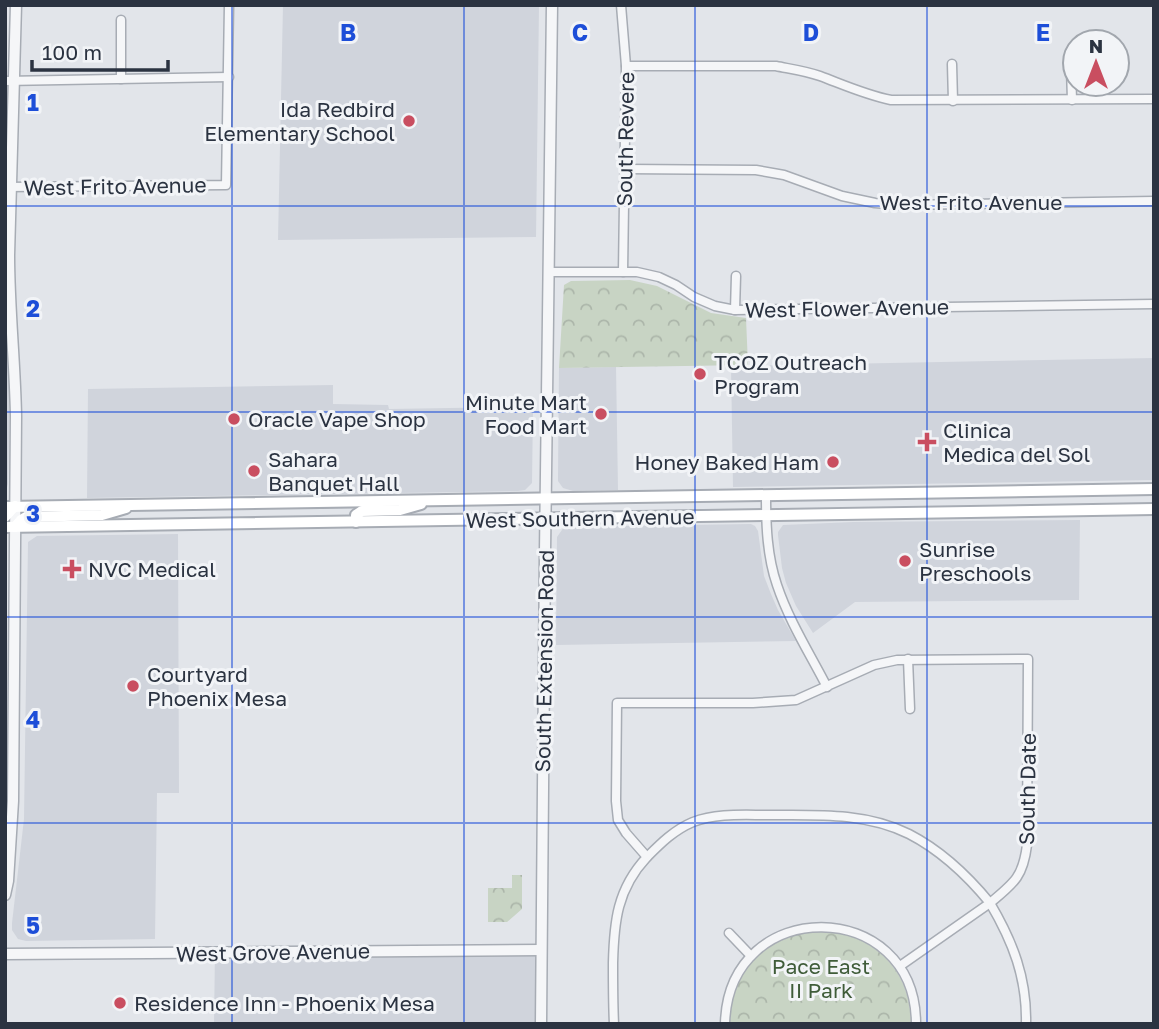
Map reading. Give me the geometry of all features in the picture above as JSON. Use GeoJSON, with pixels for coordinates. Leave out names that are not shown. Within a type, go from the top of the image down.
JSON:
{"type":"FeatureCollection","features":[{"type":"Feature","properties":{"kind":"main road","name":"West Southern Avenue"},"geometry":{"type":"LineString","coordinates":[[10,507],[1154,489]]}},
{"type":"Feature","properties":{"kind":"main road"},"geometry":{"type":"LineString","coordinates":[[356,522],[356,515],[362,511],[400,510],[441,500]]}},
{"type":"Feature","properties":{"kind":"main road"},"geometry":{"type":"LineString","coordinates":[[220,503],[222,524]]}},
{"type":"Feature","properties":{"kind":"main road"},"geometry":{"type":"LineString","coordinates":[[10,527],[26,517],[102,515],[136,504]]}},
{"type":"Feature","properties":{"kind":"main road"},"geometry":{"type":"LineString","coordinates":[[5,517],[10,507]]}},
{"type":"Feature","properties":{"kind":"main road","name":"West Southern Avenue"},"geometry":{"type":"LineString","coordinates":[[10,527],[1154,509]]}},
{"type":"Feature","properties":{"kind":"street"},"geometry":{"type":"LineString","coordinates":[[5,895],[13,801],[10,507],[15,361],[9,293],[8,187],[10,81],[16,5]]}},
{"type":"Feature","properties":{"kind":"street"},"geometry":{"type":"LineString","coordinates":[[10,81],[229,77],[229,5]]}},
{"type":"Feature","properties":{"kind":"street","name":"South Extension Road"},"geometry":{"type":"LineString","coordinates":[[541,1024],[552,5]]}},
{"type":"Feature","properties":{"kind":"street","name":"South Revere"},"geometry":{"type":"LineString","coordinates":[[621,5],[626,66],[623,272]]}},
{"type":"Feature","properties":{"kind":"street"},"geometry":{"type":"LineString","coordinates":[[121,20],[121,79]]}},
{"type":"Feature","properties":{"kind":"street"},"geometry":{"type":"LineString","coordinates":[[952,64],[953,101]]}},
{"type":"Feature","properties":{"kind":"street"},"geometry":{"type":"LineString","coordinates":[[626,66],[776,66],[800,70],[871,96],[891,100],[1154,99]]}},
{"type":"Feature","properties":{"kind":"street","name":"West Frito Avenue"},"geometry":{"type":"LineString","coordinates":[[8,187],[226,185],[229,77]]}},
{"type":"Feature","properties":{"kind":"street","name":"West Frito Avenue"},"geometry":{"type":"LineString","coordinates":[[625,169],[755,170],[784,175],[842,196],[901,205],[1154,201]]}},
{"type":"Feature","properties":{"kind":"street","name":"West Flower Avenue"},"geometry":{"type":"LineString","coordinates":[[549,272],[637,272],[659,277],[715,306],[735,310],[1154,304]]}},
{"type":"Feature","properties":{"kind":"street"},"geometry":{"type":"LineString","coordinates":[[735,310],[736,276]]}},
{"type":"Feature","properties":{"kind":"street"},"geometry":{"type":"LineString","coordinates":[[766,495],[767,537],[776,584],[827,687]]}},
{"type":"Feature","properties":{"kind":"street"},"geometry":{"type":"LineString","coordinates":[[647,857],[618,820],[617,703],[753,703],[796,700],[874,665],[908,659],[910,709]]}},
{"type":"Feature","properties":{"kind":"street","name":"South Date"},"geometry":{"type":"LineString","coordinates":[[900,966],[1013,884],[1025,860],[1027,845],[1028,659],[908,659]]}},
{"type":"Feature","properties":{"kind":"street"},"geometry":{"type":"LineString","coordinates":[[614,1024],[614,933],[618,907],[635,870],[663,839],[695,821],[714,817],[830,815],[878,823],[907,833],[969,877],[990,902],[1013,946],[1024,991],[1026,1024]]}},
{"type":"Feature","properties":{"kind":"street"},"geometry":{"type":"LineString","coordinates":[[725,1024],[732,984],[751,956],[780,935],[798,929],[834,928],[854,932],[881,947],[900,966],[912,996],[916,1024]]}},
{"type":"Feature","properties":{"kind":"street"},"geometry":{"type":"LineString","coordinates":[[729,933],[751,956]]}},
{"type":"Feature","properties":{"kind":"street","name":"West Grove Avenue"},"geometry":{"type":"LineString","coordinates":[[5,954],[541,950]]}},
{"type":"Feature","properties":{"kind":"shaded area","name":"Ida Redbird Elementary School"},"geometry":{"type":"Polygon","coordinates":[[[283,5],[539,5],[536,237],[278,240],[283,5]]]}},
{"type":"Feature","properties":{"kind":"shaded area"},"geometry":{"type":"Polygon","coordinates":[[[5,318],[10,384],[8,484],[5,494],[5,318]]]}},
{"type":"Feature","properties":{"kind":"shaded area"},"geometry":{"type":"Polygon","coordinates":[[[1154,358],[1154,480],[733,487],[731,366],[1154,358]]]}},
{"type":"Feature","properties":{"kind":"shaded area"},"geometry":{"type":"Polygon","coordinates":[[[616,367],[618,490],[573,491],[563,488],[558,481],[559,368],[616,367]]]}},
{"type":"Feature","properties":{"kind":"shaded area"},"geometry":{"type":"Polygon","coordinates":[[[333,385],[333,404],[388,405],[389,409],[533,409],[532,483],[525,490],[518,491],[87,498],[88,389],[333,385]]]}},
{"type":"Feature","properties":{"kind":"shaded area"},"geometry":{"type":"Polygon","coordinates":[[[1080,520],[1079,600],[855,602],[813,633],[796,606],[786,583],[778,535],[783,525],[1080,520]]]}},
{"type":"Feature","properties":{"kind":"shaded area"},"geometry":{"type":"Polygon","coordinates":[[[751,524],[758,531],[764,576],[778,610],[796,641],[556,645],[557,537],[564,527],[751,524]]]}},
{"type":"Feature","properties":{"kind":"shaded area"},"geometry":{"type":"Polygon","coordinates":[[[178,534],[179,793],[157,793],[155,939],[18,939],[12,930],[12,923],[24,819],[28,542],[37,536],[178,534]]]}},
{"type":"Feature","properties":{"kind":"shaded area"},"geometry":{"type":"Polygon","coordinates":[[[541,950],[541,1024],[214,1024],[215,951],[541,950]]]}},
{"type":"Feature","properties":{"kind":"green space"},"geometry":{"type":"Polygon","coordinates":[[[630,280],[657,286],[711,313],[746,318],[748,365],[559,368],[564,285],[571,281],[630,280]]]}},
{"type":"Feature","properties":{"kind":"green space"},"geometry":{"type":"Polygon","coordinates":[[[512,875],[522,875],[522,909],[507,922],[488,922],[488,888],[512,888],[512,875]]]}},
{"type":"Feature","properties":{"kind":"green space","name":"Pace East II Park"},"geometry":{"type":"Polygon","coordinates":[[[814,932],[839,933],[853,937],[878,951],[903,983],[911,1024],[730,1024],[734,990],[749,965],[779,942],[814,932]]]}},
{"type":"Feature","properties":{"kind":"place","name":"Ida Redbird Elementary School"},"geometry":{"type":"Point","coordinates":[409,121]}},
{"type":"Feature","properties":{"kind":"place","name":"TCOZ Outreach Program"},"geometry":{"type":"Point","coordinates":[700,374]}},
{"type":"Feature","properties":{"kind":"place","name":"Minute Mart Food Mart"},"geometry":{"type":"Point","coordinates":[601,414]}},
{"type":"Feature","properties":{"kind":"place","name":"Oracle Vape Shop"},"geometry":{"type":"Point","coordinates":[234,419]}},
{"type":"Feature","properties":{"kind":"place","name":"Clinica Medica del Sol"},"geometry":{"type":"Point","coordinates":[927,442]}},
{"type":"Feature","properties":{"kind":"place","name":"Honey Baked Ham"},"geometry":{"type":"Point","coordinates":[833,462]}},
{"type":"Feature","properties":{"kind":"place","name":"Sahara Banquet Hall"},"geometry":{"type":"Point","coordinates":[254,471]}},
{"type":"Feature","properties":{"kind":"place","name":"Sunrise Preschools"},"geometry":{"type":"Point","coordinates":[905,561]}},
{"type":"Feature","properties":{"kind":"place","name":"NVC Medical"},"geometry":{"type":"Point","coordinates":[72,569]}},
{"type":"Feature","properties":{"kind":"place","name":"Courtyard Phoenix Mesa"},"geometry":{"type":"Point","coordinates":[133,686]}},
{"type":"Feature","properties":{"kind":"place","name":"Residence Inn - Phoenix Mesa"},"geometry":{"type":"Point","coordinates":[120,1003]}}]}
